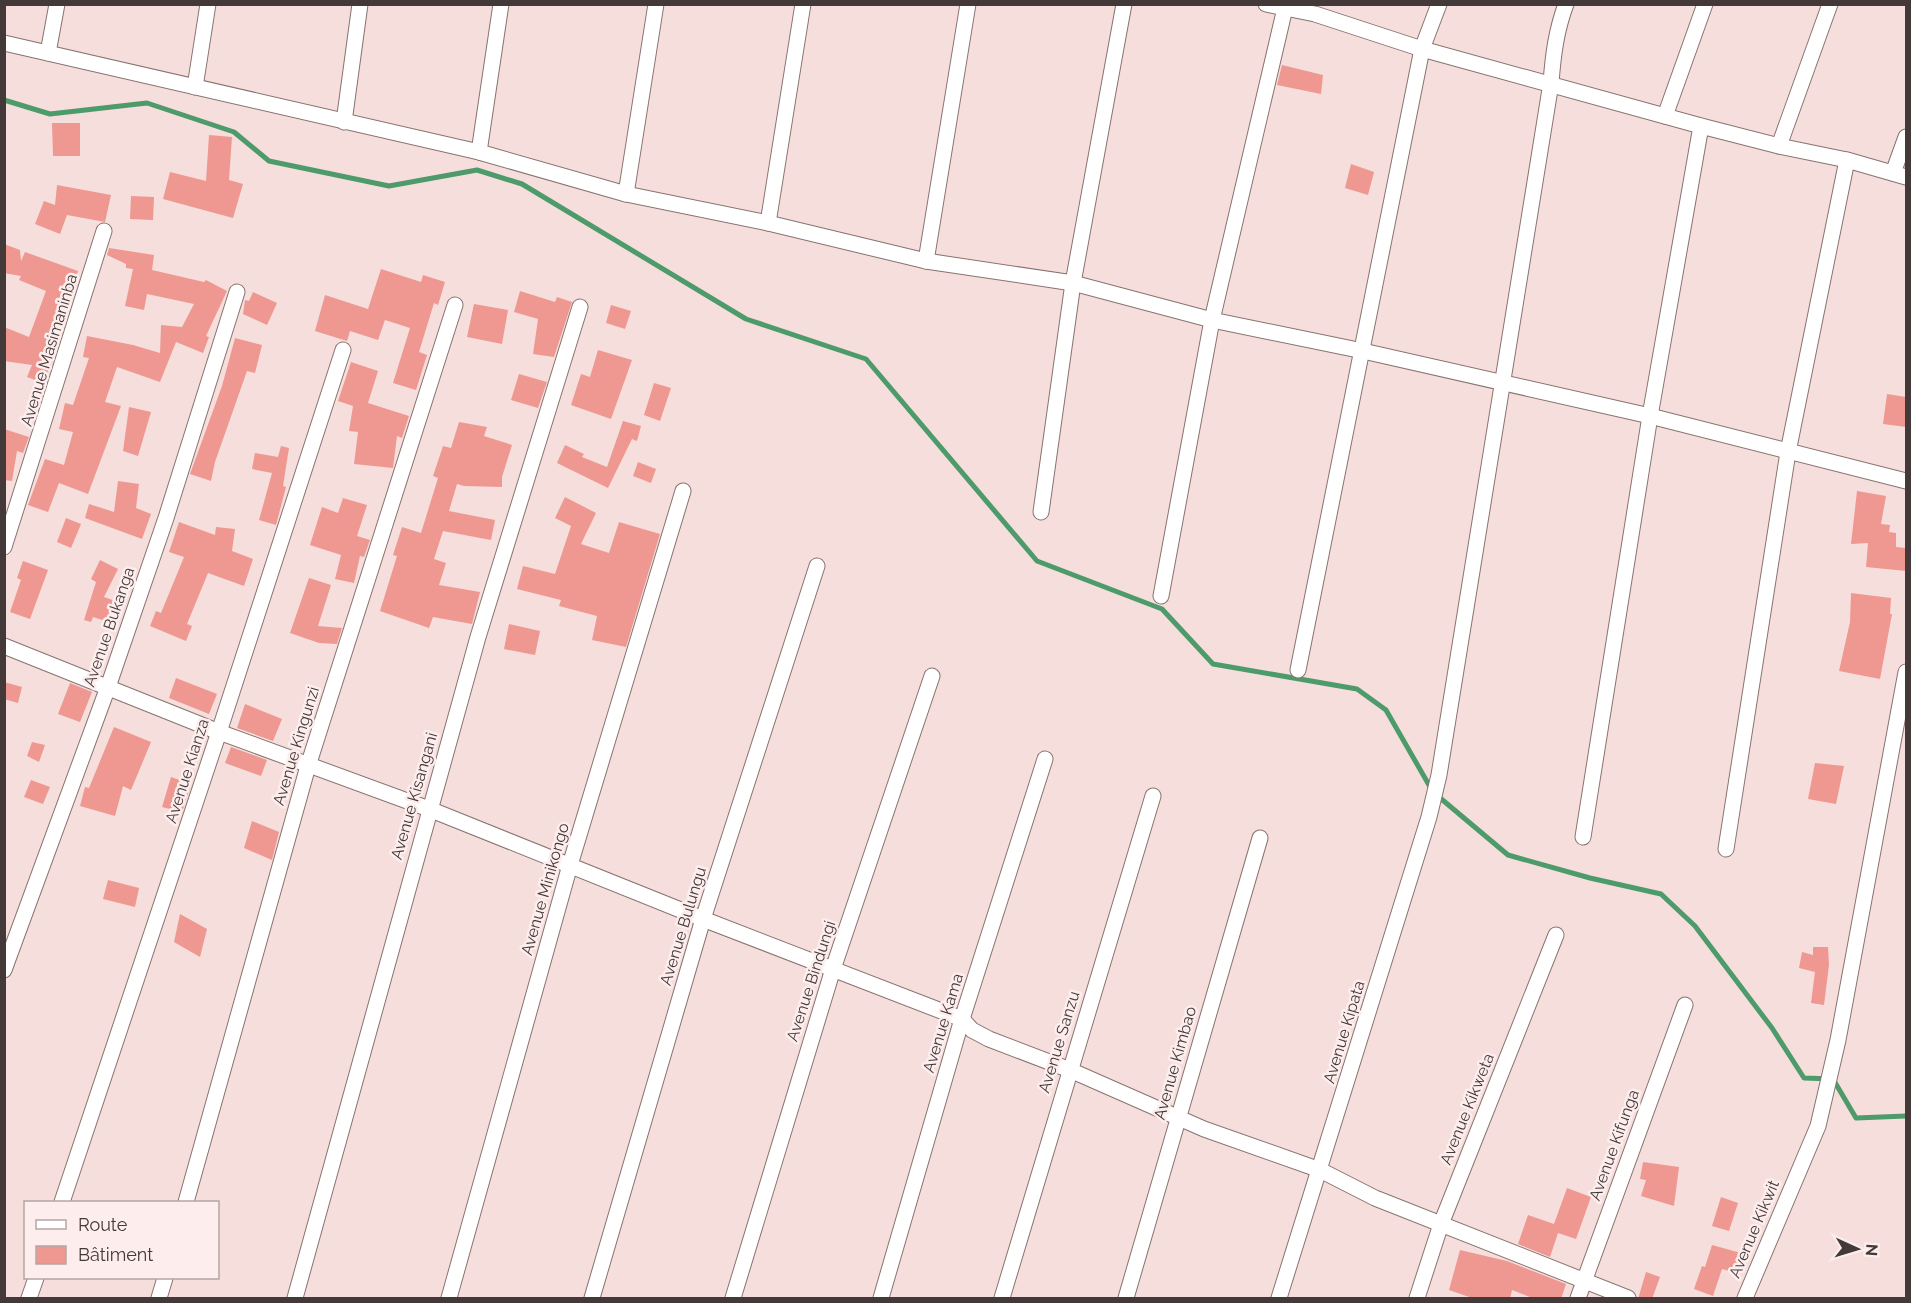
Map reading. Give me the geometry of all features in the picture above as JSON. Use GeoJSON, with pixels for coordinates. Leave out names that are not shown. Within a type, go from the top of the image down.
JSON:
{"type":"FeatureCollection","features":[{"type":"Feature","properties":{"kind":"street"},"geometry":{"type":"LineString","coordinates":[[48,53],[57,4]]}},
{"type":"Feature","properties":{"kind":"street"},"geometry":{"type":"LineString","coordinates":[[195,87],[208,4]]}},
{"type":"Feature","properties":{"kind":"street"},"geometry":{"type":"LineString","coordinates":[[344,122],[360,4]]}},
{"type":"Feature","properties":{"kind":"street"},"geometry":{"type":"LineString","coordinates":[[479,152],[501,4]]}},
{"type":"Feature","properties":{"kind":"street"},"geometry":{"type":"LineString","coordinates":[[626,194],[656,4]]}},
{"type":"Feature","properties":{"kind":"street"},"geometry":{"type":"LineString","coordinates":[[768,223],[803,4]]}},
{"type":"Feature","properties":{"kind":"street"},"geometry":{"type":"LineString","coordinates":[[926,261],[968,4]]}},
{"type":"Feature","properties":{"kind":"street"},"geometry":{"type":"LineString","coordinates":[[1041,512],[1073,283],[1124,4]]}},
{"type":"Feature","properties":{"kind":"street"},"geometry":{"type":"LineString","coordinates":[[1266,4],[1285,8],[1316,9],[1422,49],[1701,126],[1847,160],[1900,175],[1906,137]]}},
{"type":"Feature","properties":{"kind":"street"},"geometry":{"type":"LineString","coordinates":[[1299,670],[1422,49],[1439,4]]}},
{"type":"Feature","properties":{"kind":"street","name":"Avenue Kipata"},"geometry":{"type":"LineString","coordinates":[[1279,1299],[1430,817],[1439,775],[1551,83],[1553,53],[1558,27],[1566,4]]}},
{"type":"Feature","properties":{"kind":"street"},"geometry":{"type":"LineString","coordinates":[[1665,116],[1705,4]]}},
{"type":"Feature","properties":{"kind":"street"},"geometry":{"type":"LineString","coordinates":[[1779,146],[1830,4]]}},
{"type":"Feature","properties":{"kind":"street"},"geometry":{"type":"LineString","coordinates":[[1161,596],[1212,320],[1285,8]]}},
{"type":"Feature","properties":{"kind":"street"},"geometry":{"type":"LineString","coordinates":[[4,43],[479,152],[626,194],[768,223],[926,261],[1073,283],[1212,320],[1363,351],[1650,416],[1906,481]]}},
{"type":"Feature","properties":{"kind":"street"},"geometry":{"type":"LineString","coordinates":[[1583,837],[1650,416],[1701,126]]}},
{"type":"Feature","properties":{"kind":"street"},"geometry":{"type":"LineString","coordinates":[[1726,849],[1788,452],[1847,160]]}},
{"type":"Feature","properties":{"kind":"street","name":"Avenue Masimaninba"},"geometry":{"type":"LineString","coordinates":[[4,547],[104,231]]}},
{"type":"Feature","properties":{"kind":"street","name":"Avenue Bukanga"},"geometry":{"type":"LineString","coordinates":[[4,970],[108,687],[166,518],[237,292]]}},
{"type":"Feature","properties":{"kind":"street","name":"Avenue Kingunzi"},"geometry":{"type":"LineString","coordinates":[[187,1201],[308,766],[455,305]]}},
{"type":"Feature","properties":{"kind":"street","name":"Avenue Kisangani"},"geometry":{"type":"LineString","coordinates":[[295,1299],[478,638],[580,307]]}},
{"type":"Feature","properties":{"kind":"street","name":"Avenue Kianza"},"geometry":{"type":"LineString","coordinates":[[63,1201],[343,350]]}},
{"type":"Feature","properties":{"kind":"street","name":"Avenue Minikongo"},"geometry":{"type":"LineString","coordinates":[[449,1299],[570,865],[683,491]]}},
{"type":"Feature","properties":{"kind":"street","name":"Avenue Bulungu"},"geometry":{"type":"LineString","coordinates":[[592,1299],[703,919],[817,566]]}},
{"type":"Feature","properties":{"kind":"street"},"geometry":{"type":"LineString","coordinates":[[4,646],[219,732],[429,809],[703,919],[962,1019],[972,1030],[989,1039],[1070,1070],[1204,1129],[1320,1170],[1375,1198],[1628,1299]]}},
{"type":"Feature","properties":{"kind":"street","name":"Avenue Kikwit"},"geometry":{"type":"LineString","coordinates":[[1745,1299],[1818,1126],[1839,1040],[1906,672]]}},
{"type":"Feature","properties":{"kind":"street","name":"Avenue Bindungi"},"geometry":{"type":"LineString","coordinates":[[733,1299],[833,969],[932,676]]}},
{"type":"Feature","properties":{"kind":"street","name":"Avenue Kama"},"geometry":{"type":"LineString","coordinates":[[881,1299],[962,1019],[1045,759]]}},
{"type":"Feature","properties":{"kind":"street","name":"Avenue Sanzu"},"geometry":{"type":"LineString","coordinates":[[1002,1299],[1153,796]]}},
{"type":"Feature","properties":{"kind":"street","name":"Avenue Kimbao"},"geometry":{"type":"LineString","coordinates":[[1125,1299],[1260,838]]}},
{"type":"Feature","properties":{"kind":"street","name":"Avenue Kikweta"},"geometry":{"type":"LineString","coordinates":[[1417,1299],[1441,1224],[1556,935]]}},
{"type":"Feature","properties":{"kind":"street","name":"Avenue Kifunga"},"geometry":{"type":"LineString","coordinates":[[1578,1299],[1684,1005]]}},
{"type":"Feature","properties":{"kind":"street"},"geometry":{"type":"LineString","coordinates":[[30,1299],[36,1279]]}},
{"type":"Feature","properties":{"kind":"street"},"geometry":{"type":"LineString","coordinates":[[159,1299],[165,1279]]}},
{"type":"Feature","properties":{"kind":"building"},"geometry":{"type":"Polygon","coordinates":[[[1282,65],[1323,75],[1321,94],[1277,85],[1282,65]]]}},
{"type":"Feature","properties":{"kind":"building"},"geometry":{"type":"Polygon","coordinates":[[[52,123],[80,123],[80,156],[53,156],[52,123]]]}},
{"type":"Feature","properties":{"kind":"building"},"geometry":{"type":"Polygon","coordinates":[[[209,135],[232,137],[229,180],[243,184],[233,218],[163,199],[170,172],[206,181],[209,135]]]}},
{"type":"Feature","properties":{"kind":"building"},"geometry":{"type":"Polygon","coordinates":[[[1351,164],[1374,172],[1368,195],[1345,188],[1351,164]]]}},
{"type":"Feature","properties":{"kind":"building"},"geometry":{"type":"Polygon","coordinates":[[[57,185],[111,195],[105,222],[67,215],[60,234],[35,224],[44,201],[55,205],[57,185]]]}},
{"type":"Feature","properties":{"kind":"building"},"geometry":{"type":"Polygon","coordinates":[[[131,196],[154,197],[153,220],[130,219],[131,196]]]}},
{"type":"Feature","properties":{"kind":"building"},"geometry":{"type":"Polygon","coordinates":[[[4,244],[20,250],[21,261],[25,252],[78,271],[44,383],[27,377],[32,365],[4,361],[4,327],[29,337],[46,291],[19,280],[21,276],[4,273],[4,244]]]}},
{"type":"Feature","properties":{"kind":"building"},"geometry":{"type":"Polygon","coordinates":[[[109,248],[154,255],[152,270],[204,282],[206,280],[227,291],[206,336],[209,337],[203,353],[176,342],[160,382],[117,367],[105,402],[121,406],[88,494],[59,483],[48,512],[28,505],[45,459],[64,465],[73,432],[59,429],[65,403],[73,405],[89,358],[83,357],[87,336],[160,353],[161,325],[182,327],[194,304],[147,294],[144,310],[125,306],[133,269],[126,268],[126,264],[107,255],[109,248]]]}},
{"type":"Feature","properties":{"kind":"building"},"geometry":{"type":"Polygon","coordinates":[[[381,269],[421,282],[423,275],[445,282],[438,305],[434,303],[419,352],[427,355],[416,390],[393,383],[410,328],[385,320],[378,340],[350,331],[347,341],[315,331],[325,295],[368,309],[381,269]]]}},
{"type":"Feature","properties":{"kind":"building"},"geometry":{"type":"Polygon","coordinates":[[[520,291],[555,302],[557,297],[572,302],[554,357],[533,354],[538,319],[514,312],[520,291]]]}},
{"type":"Feature","properties":{"kind":"building"},"geometry":{"type":"Polygon","coordinates":[[[253,292],[277,303],[267,325],[243,314],[245,300],[249,301],[253,292]]]}},
{"type":"Feature","properties":{"kind":"building"},"geometry":{"type":"Polygon","coordinates":[[[474,304],[508,310],[502,344],[467,337],[474,304]]]}},
{"type":"Feature","properties":{"kind":"building"},"geometry":{"type":"Polygon","coordinates":[[[611,305],[631,311],[625,329],[606,323],[611,305]]]}},
{"type":"Feature","properties":{"kind":"building"},"geometry":{"type":"Polygon","coordinates":[[[235,338],[262,345],[255,373],[247,371],[215,462],[211,481],[190,474],[222,386],[235,338]]]}},
{"type":"Feature","properties":{"kind":"building"},"geometry":{"type":"Polygon","coordinates":[[[598,350],[632,360],[611,419],[571,405],[581,374],[590,377],[598,350]]]}},
{"type":"Feature","properties":{"kind":"building"},"geometry":{"type":"Polygon","coordinates":[[[351,362],[378,371],[368,403],[409,416],[402,438],[397,436],[393,468],[354,464],[358,432],[349,431],[353,406],[338,401],[351,362]]]}},
{"type":"Feature","properties":{"kind":"building"},"geometry":{"type":"Polygon","coordinates":[[[519,374],[547,382],[538,408],[511,400],[519,374]]]}},
{"type":"Feature","properties":{"kind":"building"},"geometry":{"type":"Polygon","coordinates":[[[654,383],[671,388],[660,421],[644,415],[654,383]]]}},
{"type":"Feature","properties":{"kind":"building"},"geometry":{"type":"Polygon","coordinates":[[[1887,394],[1906,397],[1906,427],[1883,424],[1887,394]]]}},
{"type":"Feature","properties":{"kind":"building"},"geometry":{"type":"Polygon","coordinates":[[[129,407],[151,412],[138,456],[123,451],[129,407]]]}},
{"type":"Feature","properties":{"kind":"building"},"geometry":{"type":"Polygon","coordinates":[[[623,421],[641,426],[637,441],[632,439],[608,488],[557,463],[565,445],[584,454],[582,457],[607,467],[623,421]]]}},
{"type":"Feature","properties":{"kind":"building"},"geometry":{"type":"Polygon","coordinates":[[[459,422],[487,427],[484,436],[512,445],[502,477],[502,487],[457,484],[449,511],[495,520],[491,540],[443,531],[434,559],[446,563],[439,585],[480,592],[472,624],[433,617],[429,628],[380,611],[397,556],[393,555],[402,527],[421,533],[438,478],[433,476],[443,446],[451,448],[459,422]]]}},
{"type":"Feature","properties":{"kind":"building"},"geometry":{"type":"Polygon","coordinates":[[[4,429],[29,437],[23,453],[17,451],[12,481],[4,480],[4,429]]]}},
{"type":"Feature","properties":{"kind":"building"},"geometry":{"type":"Polygon","coordinates":[[[281,446],[289,448],[283,486],[286,487],[276,525],[259,520],[272,473],[252,469],[255,453],[278,457],[281,446]]]}},
{"type":"Feature","properties":{"kind":"building"},"geometry":{"type":"Polygon","coordinates":[[[638,462],[656,469],[651,483],[633,476],[638,462]]]}},
{"type":"Feature","properties":{"kind":"building"},"geometry":{"type":"Polygon","coordinates":[[[118,481],[139,484],[136,508],[151,514],[142,539],[85,518],[89,504],[114,512],[118,481]]]}},
{"type":"Feature","properties":{"kind":"building"},"geometry":{"type":"Polygon","coordinates":[[[1857,491],[1886,496],[1881,524],[1890,525],[1889,532],[1896,533],[1896,547],[1906,548],[1906,571],[1866,567],[1868,543],[1851,544],[1857,491]]]}},
{"type":"Feature","properties":{"kind":"building"},"geometry":{"type":"Polygon","coordinates":[[[565,497],[596,513],[581,544],[609,553],[619,522],[660,534],[626,647],[592,640],[597,616],[559,606],[561,600],[517,589],[523,566],[555,574],[571,526],[555,518],[565,497]]]}},
{"type":"Feature","properties":{"kind":"building"},"geometry":{"type":"Polygon","coordinates":[[[343,498],[367,505],[357,536],[370,540],[364,557],[360,556],[354,583],[335,579],[341,555],[310,545],[322,507],[338,513],[343,498]]]}},
{"type":"Feature","properties":{"kind":"building"},"geometry":{"type":"Polygon","coordinates":[[[66,518],[81,524],[71,548],[57,542],[66,518]]]}},
{"type":"Feature","properties":{"kind":"building"},"geometry":{"type":"Polygon","coordinates":[[[179,522],[215,535],[216,527],[235,529],[232,551],[253,559],[244,586],[208,573],[187,624],[192,626],[186,641],[150,626],[156,611],[161,613],[184,557],[169,552],[179,522]]]}},
{"type":"Feature","properties":{"kind":"building"},"geometry":{"type":"Polygon","coordinates":[[[100,560],[118,569],[104,597],[121,603],[115,624],[93,617],[91,622],[84,620],[96,582],[91,579],[100,560]]]}},
{"type":"Feature","properties":{"kind":"building"},"geometry":{"type":"Polygon","coordinates":[[[23,561],[48,570],[30,619],[10,612],[21,580],[17,578],[23,561]]]}},
{"type":"Feature","properties":{"kind":"building"},"geometry":{"type":"Polygon","coordinates":[[[309,578],[331,585],[318,626],[342,628],[337,644],[319,643],[290,633],[309,578]]]}},
{"type":"Feature","properties":{"kind":"building"},"geometry":{"type":"Polygon","coordinates":[[[1851,593],[1891,598],[1890,614],[1892,614],[1880,679],[1839,671],[1850,622],[1851,593]]]}},
{"type":"Feature","properties":{"kind":"building"},"geometry":{"type":"Polygon","coordinates":[[[509,624],[540,631],[535,655],[504,649],[509,624]]]}},
{"type":"Feature","properties":{"kind":"building"},"geometry":{"type":"Polygon","coordinates":[[[176,678],[217,694],[209,714],[169,698],[176,678]]]}},
{"type":"Feature","properties":{"kind":"building"},"geometry":{"type":"Polygon","coordinates":[[[4,682],[22,687],[18,703],[4,699],[4,682]]]}},
{"type":"Feature","properties":{"kind":"building"},"geometry":{"type":"Polygon","coordinates":[[[70,683],[92,692],[80,722],[58,714],[70,683]]]}},
{"type":"Feature","properties":{"kind":"building"},"geometry":{"type":"Polygon","coordinates":[[[245,704],[282,719],[273,741],[237,728],[245,704]]]}},
{"type":"Feature","properties":{"kind":"building"},"geometry":{"type":"Polygon","coordinates":[[[114,727],[151,742],[131,790],[123,786],[115,816],[80,806],[85,787],[89,788],[114,727]]]}},
{"type":"Feature","properties":{"kind":"building"},"geometry":{"type":"Polygon","coordinates":[[[32,742],[45,745],[39,762],[27,756],[32,742]]]}},
{"type":"Feature","properties":{"kind":"building"},"geometry":{"type":"Polygon","coordinates":[[[231,747],[267,760],[261,776],[225,763],[231,747]]]}},
{"type":"Feature","properties":{"kind":"building"},"geometry":{"type":"Polygon","coordinates":[[[1815,763],[1844,766],[1836,804],[1808,799],[1815,763]]]}},
{"type":"Feature","properties":{"kind":"building"},"geometry":{"type":"Polygon","coordinates":[[[171,777],[191,784],[182,812],[162,807],[171,777]]]}},
{"type":"Feature","properties":{"kind":"building"},"geometry":{"type":"Polygon","coordinates":[[[31,780],[50,787],[43,804],[24,797],[31,780]]]}},
{"type":"Feature","properties":{"kind":"building"},"geometry":{"type":"Polygon","coordinates":[[[252,821],[279,832],[272,860],[244,848],[252,821]]]}},
{"type":"Feature","properties":{"kind":"building"},"geometry":{"type":"Polygon","coordinates":[[[108,880],[139,888],[135,907],[103,899],[108,880]]]}},
{"type":"Feature","properties":{"kind":"building"},"geometry":{"type":"Polygon","coordinates":[[[180,914],[207,929],[200,957],[174,942],[180,914]]]}},
{"type":"Feature","properties":{"kind":"building"},"geometry":{"type":"Polygon","coordinates":[[[1813,947],[1828,947],[1829,965],[1824,1005],[1811,1003],[1815,972],[1799,968],[1802,952],[1813,955],[1813,947]]]}},
{"type":"Feature","properties":{"kind":"building"},"geometry":{"type":"Polygon","coordinates":[[[1643,1162],[1679,1167],[1674,1206],[1641,1196],[1646,1180],[1640,1179],[1643,1162]]]}},
{"type":"Feature","properties":{"kind":"building"},"geometry":{"type":"Polygon","coordinates":[[[1567,1188],[1591,1197],[1576,1239],[1558,1233],[1550,1257],[1518,1244],[1528,1215],[1554,1224],[1567,1188]]]}},
{"type":"Feature","properties":{"kind":"building"},"geometry":{"type":"Polygon","coordinates":[[[1721,1197],[1738,1203],[1729,1231],[1712,1226],[1721,1197]]]}},
{"type":"Feature","properties":{"kind":"building"},"geometry":{"type":"Polygon","coordinates":[[[1712,1245],[1741,1253],[1736,1273],[1722,1269],[1713,1296],[1694,1289],[1702,1266],[1705,1267],[1712,1245]]]}},
{"type":"Feature","properties":{"kind":"building"},"geometry":{"type":"Polygon","coordinates":[[[1460,1250],[1507,1261],[1566,1284],[1561,1299],[1535,1299],[1512,1290],[1510,1299],[1475,1299],[1449,1290],[1460,1250]]]}},
{"type":"Feature","properties":{"kind":"building"},"geometry":{"type":"Polygon","coordinates":[[[1646,1272],[1660,1277],[1652,1299],[1638,1299],[1646,1272]]]}},
{"type":"Feature","properties":{"kind":"waterway"},"geometry":{"type":"LineString","coordinates":[[4,100],[50,114],[147,103],[234,132],[269,161],[389,186],[477,170],[522,184],[746,319],[866,359],[1037,561],[1162,609],[1213,664],[1357,689],[1386,710],[1433,792],[1508,855],[1590,878],[1661,894],[1695,926],[1772,1028],[1804,1078],[1833,1079],[1856,1118],[1906,1116]]}}]}
